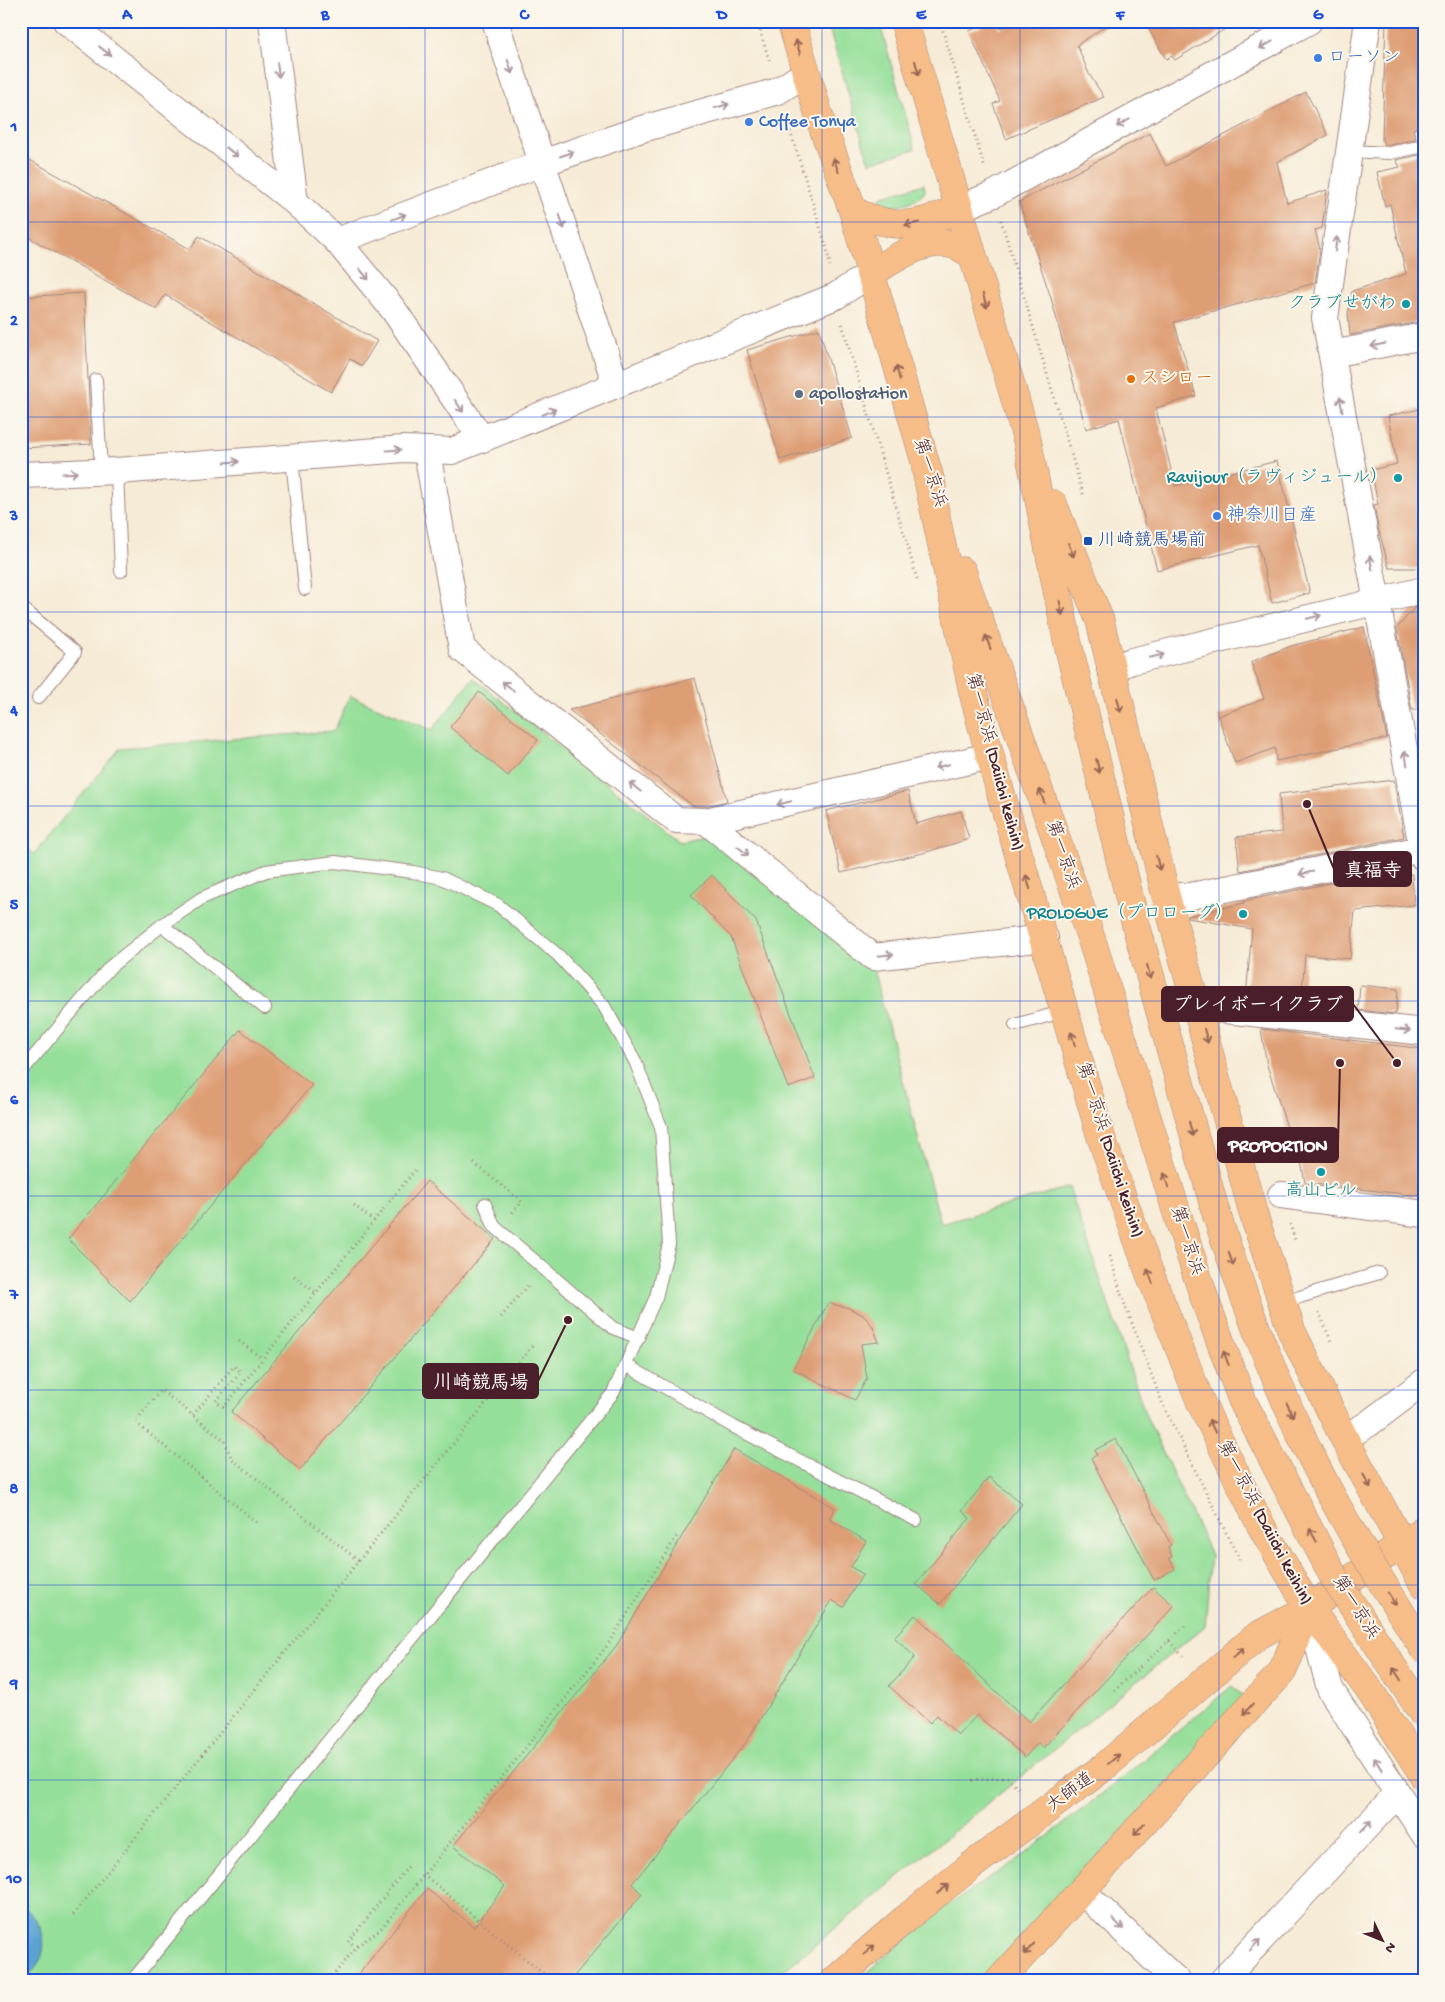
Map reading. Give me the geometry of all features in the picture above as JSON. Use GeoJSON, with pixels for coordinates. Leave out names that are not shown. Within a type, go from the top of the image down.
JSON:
{"type":"FeatureCollection","features":[{"type":"Feature","properties":{"kind":"highway","name":"第一京浜"},"geometry":{"type":"LineString","coordinates":[[791,21],[820,119],[852,210],[926,470],[1092,941],[1204,1300],[1242,1400],[1335,1579],[1424,1715]]}},
{"type":"Feature","properties":{"kind":"highway","name":"第一京浜"},"geometry":{"type":"LineString","coordinates":[[904,21],[1027,440],[1068,644],[1136,925],[1216,1213],[1238,1281],[1278,1384],[1316,1467],[1366,1558],[1424,1649]]}},
{"type":"Feature","properties":{"kind":"highway"},"geometry":{"type":"LineString","coordinates":[[852,210],[866,217],[904,226],[932,220],[958,209]]}},
{"type":"Feature","properties":{"kind":"highway"},"geometry":{"type":"LineString","coordinates":[[870,274],[908,252],[934,244],[953,245],[971,254]]}},
{"type":"Feature","properties":{"kind":"highway"},"geometry":{"type":"LineString","coordinates":[[1027,440],[1100,621],[1166,896],[1254,1216],[1292,1332],[1344,1438],[1413,1536],[1424,1586]]}},
{"type":"Feature","properties":{"kind":"highway","name":"第一京浜 (Daiichi keihin)"},"geometry":{"type":"LineString","coordinates":[[926,470],[973,692],[990,756],[1066,1011],[1101,1137],[1148,1269],[1197,1394],[1260,1524],[1309,1608],[1370,1692],[1424,1776]]}},
{"type":"Feature","properties":{"kind":"highway","name":"大師道"},"geometry":{"type":"LineString","coordinates":[[834,1981],[905,1919],[964,1872],[1104,1767],[1257,1636],[1309,1608],[1413,1536]]}},
{"type":"Feature","properties":{"kind":"highway"},"geometry":{"type":"LineString","coordinates":[[999,1981],[1282,1672],[1309,1608]]}},
{"type":"Feature","properties":{"kind":"street"},"geometry":{"type":"LineString","coordinates":[[66,21],[295,202],[337,241],[393,309],[482,439]]}},
{"type":"Feature","properties":{"kind":"street"},"geometry":{"type":"LineString","coordinates":[[272,21],[295,202]]}},
{"type":"Feature","properties":{"kind":"street"},"geometry":{"type":"LineString","coordinates":[[495,21],[616,385]]}},
{"type":"Feature","properties":{"kind":"street"},"geometry":{"type":"LineString","coordinates":[[958,209],[994,194],[1309,21]]}},
{"type":"Feature","properties":{"kind":"street"},"geometry":{"type":"LineString","coordinates":[[1166,896],[1191,896],[1423,854],[1325,318],[1368,21]]}},
{"type":"Feature","properties":{"kind":"street"},"geometry":{"type":"LineString","coordinates":[[337,241],[633,127],[778,90],[806,73]]}},
{"type":"Feature","properties":{"kind":"street"},"geometry":{"type":"LineString","coordinates":[[21,475],[109,471],[404,449],[428,452],[452,451],[836,296],[870,274]]}},
{"type":"Feature","properties":{"kind":"street"},"geometry":{"type":"LineString","coordinates":[[1332,354],[1424,336]]}},
{"type":"Feature","properties":{"kind":"street"},"geometry":{"type":"LineString","coordinates":[[428,452],[430,511],[462,649],[676,820],[706,821],[990,756]]}},
{"type":"Feature","properties":{"kind":"street"},"geometry":{"type":"LineString","coordinates":[[1110,669],[1424,590]]}},
{"type":"Feature","properties":{"kind":"street"},"geometry":{"type":"LineString","coordinates":[[706,821],[873,957],[1044,938]]}},
{"type":"Feature","properties":{"kind":"street"},"geometry":{"type":"LineString","coordinates":[[1198,1007],[1424,1032]]}},
{"type":"Feature","properties":{"kind":"street"},"geometry":{"type":"LineString","coordinates":[[1281,1196],[1424,1214]]}},
{"type":"Feature","properties":{"kind":"street"},"geometry":{"type":"LineString","coordinates":[[1344,1438],[1368,1424],[1424,1382]]}},
{"type":"Feature","properties":{"kind":"street"},"geometry":{"type":"LineString","coordinates":[[1413,1536],[1424,1564]]}},
{"type":"Feature","properties":{"kind":"street"},"geometry":{"type":"LineString","coordinates":[[1309,1608],[1330,1689],[1424,1834]]}},
{"type":"Feature","properties":{"kind":"street"},"geometry":{"type":"LineString","coordinates":[[1222,1981],[1397,1794]]}},
{"type":"Feature","properties":{"kind":"street"},"geometry":{"type":"LineString","coordinates":[[1082,1891],[1178,1981]]}},
{"type":"Feature","properties":{"kind":"lane"},"geometry":{"type":"LineString","coordinates":[[1349,151],[1390,153],[1424,146]]}},
{"type":"Feature","properties":{"kind":"lane"},"geometry":{"type":"LineString","coordinates":[[96,380],[121,571]]}},
{"type":"Feature","properties":{"kind":"lane"},"geometry":{"type":"LineString","coordinates":[[292,458],[305,589]]}},
{"type":"Feature","properties":{"kind":"lane"},"geometry":{"type":"LineString","coordinates":[[21,607],[75,652],[38,698]]}},
{"type":"Feature","properties":{"kind":"lane"},"geometry":{"type":"LineString","coordinates":[[21,1072],[110,966],[162,925],[202,898],[266,871],[335,862],[442,878],[498,906],[559,956],[604,1006],[635,1061],[661,1127],[669,1244],[656,1297],[613,1393],[132,1981]]}},
{"type":"Feature","properties":{"kind":"lane"},"geometry":{"type":"LineString","coordinates":[[162,925],[264,1008]]}},
{"type":"Feature","properties":{"kind":"lane"},"geometry":{"type":"LineString","coordinates":[[1015,1025],[1066,1011]]}},
{"type":"Feature","properties":{"kind":"lane"},"geometry":{"type":"LineString","coordinates":[[484,1204],[494,1226],[509,1239],[613,1328],[639,1338]]}},
{"type":"Feature","properties":{"kind":"lane"},"geometry":{"type":"LineString","coordinates":[[1283,1302],[1379,1273]]}},
{"type":"Feature","properties":{"kind":"lane"},"geometry":{"type":"LineString","coordinates":[[626,1365],[734,1427],[916,1520]]}},
{"type":"Feature","properties":{"kind":"path"},"geometry":{"type":"LineString","coordinates":[[757,21],[827,250]]}},
{"type":"Feature","properties":{"kind":"path"},"geometry":{"type":"LineString","coordinates":[[841,322],[920,588]]}},
{"type":"Feature","properties":{"kind":"path"},"geometry":{"type":"LineString","coordinates":[[193,1416],[234,1366],[241,1372],[216,1401],[224,1407],[415,1170]]}},
{"type":"Feature","properties":{"kind":"path"},"geometry":{"type":"LineString","coordinates":[[354,1205],[374,1221]]}},
{"type":"Feature","properties":{"kind":"path"},"geometry":{"type":"LineString","coordinates":[[294,1276],[316,1293]]}},
{"type":"Feature","properties":{"kind":"path"},"geometry":{"type":"LineString","coordinates":[[239,1341],[263,1359]]}},
{"type":"Feature","properties":{"kind":"path"},"geometry":{"type":"LineString","coordinates":[[73,1916],[533,1345]]}},
{"type":"Feature","properties":{"kind":"path"},"geometry":{"type":"LineString","coordinates":[[256,1522],[134,1422],[162,1390],[224,1440],[232,1460],[359,1561]]}},
{"type":"Feature","properties":{"kind":"path"},"geometry":{"type":"LineString","coordinates":[[329,1981],[357,1946],[380,1930],[607,1646],[677,1536]]}},
{"type":"Feature","properties":{"kind":"path"},"geometry":{"type":"LineString","coordinates":[[1114,1691],[1186,1625]]}},
{"type":"Feature","properties":{"kind":"path"},"geometry":{"type":"LineString","coordinates":[[1169,1641],[1183,1656]]}},
{"type":"Feature","properties":{"kind":"path"},"geometry":{"type":"LineString","coordinates":[[972,1780],[1008,1777],[1018,1788]]}},
{"type":"Feature","properties":{"kind":"path"},"geometry":{"type":"LineString","coordinates":[[357,1946],[348,1942],[408,1867]]}},
{"type":"Feature","properties":{"kind":"path"},"geometry":{"type":"LineString","coordinates":[[423,1874],[552,1981]]}},
{"type":"Feature","properties":{"kind":"green space"},"geometry":{"type":"Polygon","coordinates":[[[827,21],[879,21],[915,149],[869,163],[827,21]]]}},
{"type":"Feature","properties":{"kind":"green space"},"geometry":{"type":"Polygon","coordinates":[[[924,184],[925,191],[918,198],[899,205],[882,206],[880,197],[924,184]]]}},
{"type":"Feature","properties":{"kind":"green space"},"geometry":{"type":"Polygon","coordinates":[[[473,678],[680,841],[710,835],[873,969],[941,1224],[1069,1187],[1146,1416],[1211,1555],[1205,1626],[771,1981],[21,1981],[21,843],[34,854],[120,748],[334,731],[350,696],[432,730],[473,678]]]}},
{"type":"Feature","properties":{"kind":"green space"},"geometry":{"type":"Polygon","coordinates":[[[1232,1686],[1245,1698],[984,1981],[858,1981],[926,1920],[1020,1858],[1122,1778],[1232,1686]]]}},
{"type":"Feature","properties":{"kind":"water"},"geometry":{"type":"Polygon","coordinates":[[[21,1904],[37,1922],[44,1942],[43,1953],[39,1963],[22,1981],[21,1904]]]}},
{"type":"Feature","properties":{"kind":"building"},"geometry":{"type":"Polygon","coordinates":[[[996,21],[1000,29],[1019,21],[1113,21],[1077,45],[1089,74],[1104,97],[1006,139],[993,104],[1000,101],[969,31],[996,21]]]}},
{"type":"Feature","properties":{"kind":"building"},"geometry":{"type":"Polygon","coordinates":[[[1144,21],[1238,21],[1175,60],[1172,56],[1166,59],[1144,21]]]}},
{"type":"Feature","properties":{"kind":"building"},"geometry":{"type":"Polygon","coordinates":[[[1386,21],[1424,21],[1424,126],[1413,129],[1416,139],[1389,145],[1385,145],[1382,140],[1386,21]]]}},
{"type":"Feature","properties":{"kind":"building"},"geometry":{"type":"Polygon","coordinates":[[[1306,92],[1328,135],[1277,162],[1287,203],[1327,190],[1322,228],[1315,230],[1320,249],[1315,283],[1174,322],[1196,396],[1156,408],[1175,486],[1277,461],[1310,593],[1272,603],[1258,545],[1157,570],[1119,419],[1086,429],[1051,298],[1019,202],[1150,133],[1166,166],[1306,92]]]}},
{"type":"Feature","properties":{"kind":"building"},"geometry":{"type":"Polygon","coordinates":[[[21,155],[190,249],[199,236],[377,341],[362,366],[350,359],[331,392],[165,295],[156,309],[21,233],[21,155]]]}},
{"type":"Feature","properties":{"kind":"building"},"geometry":{"type":"Polygon","coordinates":[[[1419,155],[1424,175],[1424,321],[1350,335],[1348,314],[1352,291],[1406,274],[1390,204],[1385,206],[1377,172],[1400,167],[1396,160],[1419,155]]]}},
{"type":"Feature","properties":{"kind":"building"},"geometry":{"type":"Polygon","coordinates":[[[84,293],[91,444],[21,448],[21,297],[84,293]]]}},
{"type":"Feature","properties":{"kind":"building","name":"apollostation"},"geometry":{"type":"Polygon","coordinates":[[[819,329],[852,438],[780,460],[747,350],[819,329]]]}},
{"type":"Feature","properties":{"kind":"building"},"geometry":{"type":"Polygon","coordinates":[[[1424,408],[1424,568],[1389,568],[1378,527],[1374,505],[1378,504],[1371,470],[1397,464],[1388,416],[1424,408]]]}},
{"type":"Feature","properties":{"kind":"building"},"geometry":{"type":"Polygon","coordinates":[[[1424,606],[1424,710],[1412,710],[1397,628],[1414,608],[1424,606]]]}},
{"type":"Feature","properties":{"kind":"building"},"geometry":{"type":"Polygon","coordinates":[[[1364,627],[1387,738],[1276,761],[1275,748],[1235,763],[1218,716],[1264,699],[1251,662],[1291,646],[1364,627]]]}},
{"type":"Feature","properties":{"kind":"building"},"geometry":{"type":"Polygon","coordinates":[[[695,678],[727,801],[705,806],[693,806],[569,710],[695,678]]]}},
{"type":"Feature","properties":{"kind":"building"},"geometry":{"type":"Polygon","coordinates":[[[479,692],[538,740],[508,776],[450,727],[479,692]]]}},
{"type":"Feature","properties":{"kind":"building"},"geometry":{"type":"Polygon","coordinates":[[[1394,780],[1404,837],[1240,871],[1236,837],[1282,832],[1279,794],[1394,780]]]}},
{"type":"Feature","properties":{"kind":"building"},"geometry":{"type":"Polygon","coordinates":[[[908,791],[916,824],[961,811],[969,839],[923,853],[841,873],[826,811],[908,791]]]}},
{"type":"Feature","properties":{"kind":"building"},"geometry":{"type":"Polygon","coordinates":[[[1408,867],[1409,874],[1412,874],[1414,905],[1355,911],[1350,959],[1305,955],[1301,1003],[1246,997],[1252,929],[1188,918],[1188,916],[1244,903],[1244,901],[1408,867]]]}},
{"type":"Feature","properties":{"kind":"building"},"geometry":{"type":"Polygon","coordinates":[[[712,875],[756,921],[815,1078],[788,1088],[731,937],[691,895],[712,875]]]}},
{"type":"Feature","properties":{"kind":"building"},"geometry":{"type":"Polygon","coordinates":[[[1360,985],[1398,989],[1396,1014],[1358,1010],[1360,985]]]}},
{"type":"Feature","properties":{"kind":"building"},"geometry":{"type":"Polygon","coordinates":[[[1261,1029],[1424,1049],[1422,1196],[1305,1183],[1299,1150],[1294,1149],[1267,1065],[1261,1029]]]}},
{"type":"Feature","properties":{"kind":"building"},"geometry":{"type":"Polygon","coordinates":[[[240,1030],[312,1085],[130,1301],[68,1239],[240,1030]]]}},
{"type":"Feature","properties":{"kind":"building"},"geometry":{"type":"Polygon","coordinates":[[[427,1181],[495,1239],[300,1470],[231,1412],[427,1181]]]}},
{"type":"Feature","properties":{"kind":"building"},"geometry":{"type":"Polygon","coordinates":[[[828,1303],[849,1308],[863,1315],[872,1325],[879,1342],[861,1344],[867,1378],[855,1400],[793,1369],[828,1303]]]}},
{"type":"Feature","properties":{"kind":"building"},"geometry":{"type":"Polygon","coordinates":[[[1116,1439],[1171,1545],[1168,1547],[1172,1557],[1169,1558],[1175,1569],[1154,1580],[1091,1458],[1097,1455],[1095,1450],[1116,1439]]]}},
{"type":"Feature","properties":{"kind":"building"},"geometry":{"type":"Polygon","coordinates":[[[734,1449],[835,1508],[829,1519],[866,1541],[851,1567],[863,1574],[843,1607],[832,1600],[747,1741],[632,1884],[642,1894],[570,1981],[353,1981],[427,1889],[474,1927],[505,1886],[453,1846],[617,1645],[734,1449]]]}},
{"type":"Feature","properties":{"kind":"building"},"geometry":{"type":"Polygon","coordinates":[[[989,1477],[1022,1504],[940,1604],[916,1584],[970,1518],[962,1511],[989,1477]]]}},
{"type":"Feature","properties":{"kind":"building"},"geometry":{"type":"Polygon","coordinates":[[[1153,1587],[1174,1606],[1043,1748],[1038,1743],[1025,1757],[977,1715],[958,1735],[937,1715],[930,1723],[889,1686],[915,1657],[894,1637],[915,1615],[1029,1722],[1153,1587]]]}},
{"type":"Feature","properties":{"kind":"place","name":"ローソン"},"geometry":{"type":"Point","coordinates":[1318,58]}},
{"type":"Feature","properties":{"kind":"place","name":"Coffee Tonya"},"geometry":{"type":"Point","coordinates":[749,122]}},
{"type":"Feature","properties":{"kind":"place","name":"クラブせがわ"},"geometry":{"type":"Point","coordinates":[1406,304]}},
{"type":"Feature","properties":{"kind":"place","name":"スシロー"},"geometry":{"type":"Point","coordinates":[1131,379]}},
{"type":"Feature","properties":{"kind":"place","name":"apollostation"},"geometry":{"type":"Point","coordinates":[799,394]}},
{"type":"Feature","properties":{"kind":"place","name":"Ravijour（ラヴィジュール）"},"geometry":{"type":"Point","coordinates":[1398,478]}},
{"type":"Feature","properties":{"kind":"place","name":"神奈川日産"},"geometry":{"type":"Point","coordinates":[1217,516]}},
{"type":"Feature","properties":{"kind":"place","name":"川崎競馬場前"},"geometry":{"type":"Point","coordinates":[1088,541]}},
{"type":"Feature","properties":{"kind":"place","name":"真福寺"},"geometry":{"type":"Point","coordinates":[1307,804]}},
{"type":"Feature","properties":{"kind":"place","name":"PROLOGUE（プロローグ）"},"geometry":{"type":"Point","coordinates":[1243,914]}},
{"type":"Feature","properties":{"kind":"place","name":"PROPORTION"},"geometry":{"type":"Point","coordinates":[1340,1063]}},
{"type":"Feature","properties":{"kind":"place","name":"プレイボーイクラブ"},"geometry":{"type":"Point","coordinates":[1397,1063]}},
{"type":"Feature","properties":{"kind":"place","name":"高山ビル"},"geometry":{"type":"Point","coordinates":[1321,1172]}},
{"type":"Feature","properties":{"kind":"place","name":"川崎競馬場"},"geometry":{"type":"Point","coordinates":[568,1320]}}]}
